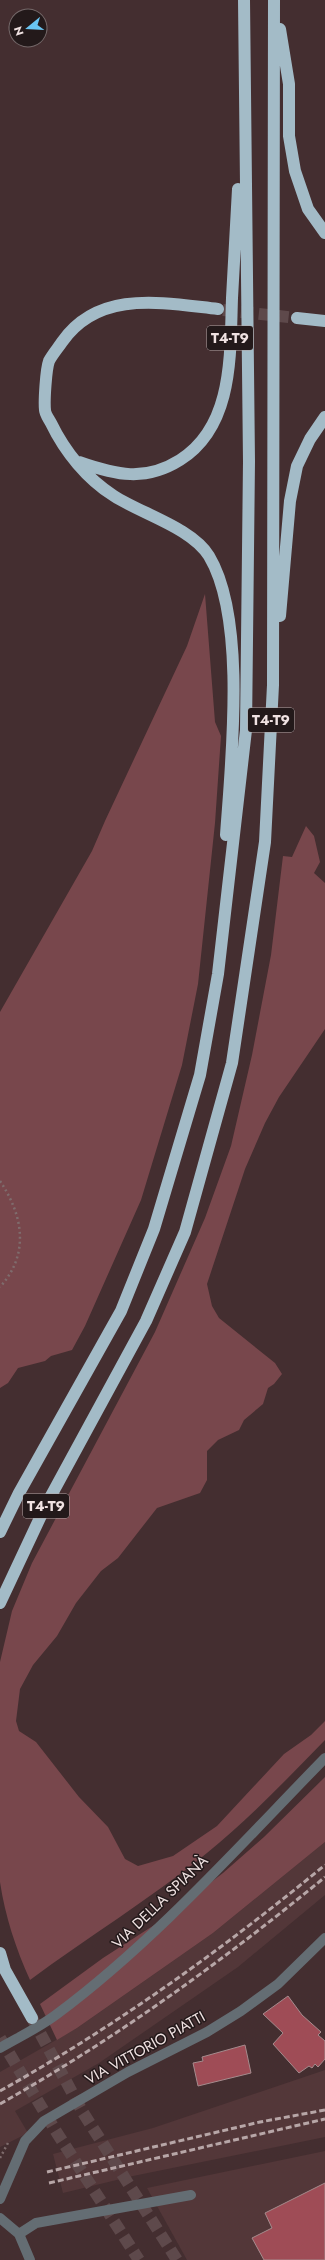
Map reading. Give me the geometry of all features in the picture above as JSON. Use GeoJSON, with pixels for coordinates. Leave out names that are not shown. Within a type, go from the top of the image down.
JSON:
{"type":"FeatureCollection","features":[{"type":"Feature","properties":{"kind":"highway","name":"T4-T9"},"geometry":{"type":"LineString","coordinates":[[0,1532],[19,1493],[121,1311],[154,1229],[200,1075],[218,974],[246,730],[249,461],[244,0]]}},
{"type":"Feature","properties":{"kind":"highway","name":"T4-T9"},"geometry":{"type":"LineString","coordinates":[[275,0],[288,84],[289,136],[295,171],[308,209],[325,233]]}},
{"type":"Feature","properties":{"kind":"highway","name":"T4-T9"},"geometry":{"type":"LineString","coordinates":[[273,685],[275,0]]}},
{"type":"Feature","properties":{"kind":"highway","name":"T4-T9"},"geometry":{"type":"LineString","coordinates":[[72,460],[105,471],[134,476],[166,469],[190,453],[204,439],[218,413],[229,363],[244,88]]}},
{"type":"Feature","properties":{"kind":"highway","name":"T4-T9"},"geometry":{"type":"LineString","coordinates":[[218,309],[146,301],[106,308],[72,328],[49,361],[44,411],[72,460],[113,495],[188,535],[209,555],[224,589],[231,638],[233,724],[218,974]]}},
{"type":"Feature","properties":{"kind":"highway"},"geometry":{"type":"LineString","coordinates":[[297,318],[325,321]]}},
{"type":"Feature","properties":{"kind":"highway","name":"T4-T9"},"geometry":{"type":"LineString","coordinates":[[0,1603],[50,1499],[146,1321],[185,1232],[232,1063],[265,842],[273,685],[290,501],[297,466],[310,439],[325,417]]}},
{"type":"Feature","properties":{"kind":"highway"},"geometry":{"type":"LineString","coordinates":[[0,1954],[5,1970],[32,2018]]}},
{"type":"Feature","properties":{"kind":"street","name":"VIA DELLA SPIANÀ"},"geometry":{"type":"LineString","coordinates":[[0,2048],[57,2014],[122,1959],[177,1908],[325,1758]]}},
{"type":"Feature","properties":{"kind":"street","name":"VIA VITTORIO PIATTI"},"geometry":{"type":"LineString","coordinates":[[0,2199],[25,2141],[44,2122],[128,2072],[206,2032],[241,2011],[278,1984],[325,1938]]}},
{"type":"Feature","properties":{"kind":"street"},"geometry":{"type":"LineString","coordinates":[[19,2234],[36,2222],[191,2195]]}},
{"type":"Feature","properties":{"kind":"street"},"geometry":{"type":"LineString","coordinates":[[0,2218],[19,2234],[30,2260]]}},
{"type":"Feature","properties":{"kind":"path"},"geometry":{"type":"LineString","coordinates":[[0,1181],[16,1211],[20,1228],[20,1246],[16,1263],[7,1279],[0,1287]]}},
{"type":"Feature","properties":{"kind":"shaded area"},"geometry":{"type":"Polygon","coordinates":[[[205,594],[215,722],[221,736],[215,823],[198,984],[182,1065],[141,1200],[85,1326],[72,1350],[51,1356],[45,1361],[18,1368],[8,1383],[0,1388],[0,1012],[92,851],[187,646],[205,594]]]}},
{"type":"Feature","properties":{"kind":"shaded area"},"geometry":{"type":"Polygon","coordinates":[[[306,826],[314,836],[320,862],[314,873],[325,883],[325,1029],[279,1097],[265,1123],[245,1169],[207,1284],[212,1306],[219,1318],[275,1363],[282,1374],[274,1384],[268,1388],[263,1404],[244,1420],[239,1430],[218,1440],[207,1451],[207,1480],[200,1493],[157,1508],[118,1558],[101,1571],[76,1603],[57,1636],[33,1665],[20,1689],[16,1721],[19,1731],[36,1742],[79,1797],[108,1827],[125,1859],[138,1866],[173,1856],[217,1826],[284,1754],[311,1735],[325,1721],[325,1740],[253,1813],[223,1840],[141,1902],[30,1980],[12,1932],[0,1882],[0,1662],[12,1611],[32,1563],[155,1332],[205,1218],[231,1146],[252,1055],[271,955],[283,856],[292,857],[306,826]]]}},
{"type":"Feature","properties":{"kind":"shaded area"},"geometry":{"type":"Polygon","coordinates":[[[325,1777],[325,1842],[213,1933],[77,2028],[57,2040],[40,2004],[103,1958],[162,1920],[223,1873],[264,1837],[325,1777]]]}},
{"type":"Feature","properties":{"kind":"shaded area"},"geometry":{"type":"Polygon","coordinates":[[[325,1842],[325,1895],[238,1967],[99,2063],[15,2111],[28,2133],[0,2147],[0,2072],[77,2028],[213,1933],[325,1842]]]}},
{"type":"Feature","properties":{"kind":"shaded area"},"geometry":{"type":"Polygon","coordinates":[[[325,2070],[325,2137],[133,2176],[63,2193],[53,2154],[153,2128],[325,2070]]]}},
{"type":"Feature","properties":{"kind":"shaded area"},"geometry":{"type":"Polygon","coordinates":[[[325,2151],[325,2260],[187,2260],[147,2188],[325,2151]]]}},
{"type":"Feature","properties":{"kind":"building"},"geometry":{"type":"Polygon","coordinates":[[[288,1996],[302,2015],[321,2032],[318,2035],[325,2041],[325,2059],[318,2067],[315,2064],[312,2068],[309,2066],[299,2073],[273,2044],[283,2033],[263,2014],[288,1996]]]}},
{"type":"Feature","properties":{"kind":"building"},"geometry":{"type":"Polygon","coordinates":[[[245,2045],[251,2073],[198,2086],[193,2063],[203,2061],[202,2057],[245,2045]]]}},
{"type":"Feature","properties":{"kind":"building"},"geometry":{"type":"Polygon","coordinates":[[[325,2183],[325,2260],[264,2260],[252,2238],[272,2228],[265,2213],[325,2183]]]}},
{"type":"Feature","properties":{"kind":"tunnel"},"geometry":{"type":"LineString","coordinates":[[223,310],[297,318]]}},
{"type":"Feature","properties":{"kind":"tunnel"},"geometry":{"type":"LineString","coordinates":[[32,2018],[82,2111],[177,2260]]}},
{"type":"Feature","properties":{"kind":"tunnel"},"geometry":{"type":"LineString","coordinates":[[0,2038],[57,2133],[139,2260]]}},
{"type":"Feature","properties":{"kind":"railway"},"geometry":{"type":"LineString","coordinates":[[0,2091],[85,2040],[168,1985],[248,1927],[325,1865]]}},
{"type":"Feature","properties":{"kind":"railway"},"geometry":{"type":"LineString","coordinates":[[0,2104],[85,2053],[167,1998],[208,1969],[325,1877]]}},
{"type":"Feature","properties":{"kind":"railway"},"geometry":{"type":"LineString","coordinates":[[47,2172],[260,2122],[325,2110]]}},
{"type":"Feature","properties":{"kind":"railway"},"geometry":{"type":"LineString","coordinates":[[49,2183],[325,2119]]}}]}
